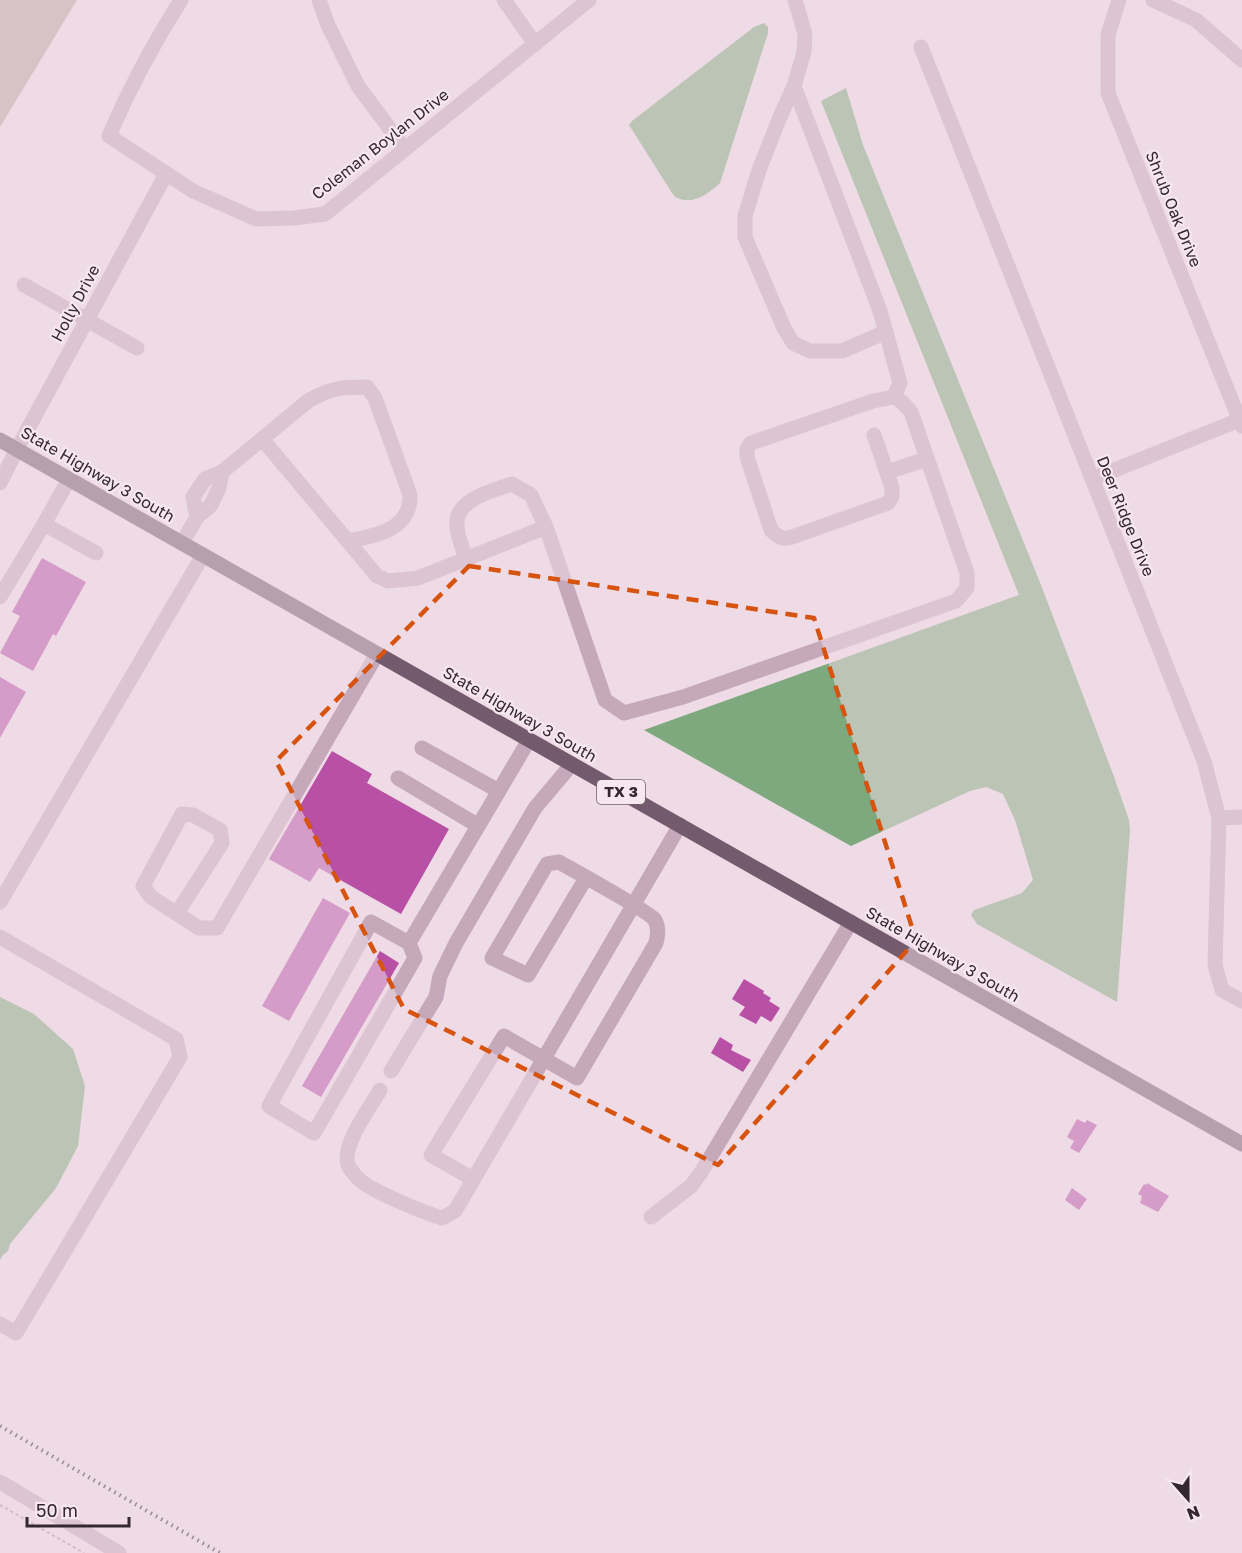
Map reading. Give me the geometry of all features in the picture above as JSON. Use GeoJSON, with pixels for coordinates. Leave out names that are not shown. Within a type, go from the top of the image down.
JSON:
{"type":"FeatureCollection","features":[{"type":"Feature","properties":{"kind":"main road","name":"State Highway 3 South"},"geometry":{"type":"LineString","coordinates":[[0,440],[1242,1144]]}},
{"type":"Feature","properties":{"kind":"street","name":"Coleman Boylan Drive"},"geometry":{"type":"LineString","coordinates":[[181,0],[126,96],[109,136],[193,191],[256,219],[325,214],[589,0]]}},
{"type":"Feature","properties":{"kind":"street"},"geometry":{"type":"LineString","coordinates":[[318,0],[358,86],[405,149]]}},
{"type":"Feature","properties":{"kind":"street"},"geometry":{"type":"LineString","coordinates":[[504,0],[535,44]]}},
{"type":"Feature","properties":{"kind":"street","name":"Shrub Oak Drive"},"geometry":{"type":"LineString","coordinates":[[1119,0],[1108,35],[1108,93],[1241,422]]}},
{"type":"Feature","properties":{"kind":"street"},"geometry":{"type":"LineString","coordinates":[[1153,0],[1196,20],[1242,60]]}},
{"type":"Feature","properties":{"kind":"street"},"geometry":{"type":"LineString","coordinates":[[796,5],[805,34],[804,52],[794,86],[759,170],[745,216],[745,237],[784,328],[793,343],[810,351],[842,351],[886,332]]}},
{"type":"Feature","properties":{"kind":"street","name":"Deer Ridge Drive"},"geometry":{"type":"LineString","coordinates":[[921,47],[1204,761],[1220,818],[1215,965],[1222,990],[1242,1000]]}},
{"type":"Feature","properties":{"kind":"street"},"geometry":{"type":"LineString","coordinates":[[794,86],[880,311],[900,383],[894,397]]}},
{"type":"Feature","properties":{"kind":"street","name":"Holly Drive"},"geometry":{"type":"LineString","coordinates":[[0,483],[16,449],[166,174]]}},
{"type":"Feature","properties":{"kind":"street"},"geometry":{"type":"LineString","coordinates":[[24,285],[137,348]]}},
{"type":"Feature","properties":{"kind":"street"},"geometry":{"type":"LineString","coordinates":[[182,543],[197,517],[211,505],[219,488],[222,472],[308,401],[339,387],[367,387],[375,398],[410,495],[410,503],[400,523],[387,531],[348,541]]}},
{"type":"Feature","properties":{"kind":"street"},"geometry":{"type":"LineString","coordinates":[[465,560],[456,525],[462,508],[480,495],[512,484],[531,495],[546,527],[605,700],[624,713],[683,697],[956,601],[967,588],[967,573],[910,412],[902,402],[894,397],[873,400],[751,444],[747,449],[747,457],[771,530],[777,537],[785,539],[888,503],[892,496],[892,488],[874,435]]}},
{"type":"Feature","properties":{"kind":"street"},"geometry":{"type":"LineString","coordinates":[[1092,478],[1241,422]]}},
{"type":"Feature","properties":{"kind":"street"},"geometry":{"type":"LineString","coordinates":[[263,440],[377,576],[388,580],[418,578],[546,527]]}},
{"type":"Feature","properties":{"kind":"street"},"geometry":{"type":"LineString","coordinates":[[887,472],[927,459]]}},
{"type":"Feature","properties":{"kind":"street"},"geometry":{"type":"LineString","coordinates":[[0,597],[69,479]]}},
{"type":"Feature","properties":{"kind":"street"},"geometry":{"type":"LineString","coordinates":[[44,524],[96,553]]}},
{"type":"Feature","properties":{"kind":"street"},"geometry":{"type":"LineString","coordinates":[[0,902],[203,555]]}},
{"type":"Feature","properties":{"kind":"street"},"geometry":{"type":"LineString","coordinates":[[177,914],[222,843],[220,830],[192,815],[182,814],[143,886],[151,897],[177,914],[199,928],[217,928],[377,654]]}},
{"type":"Feature","properties":{"kind":"street"},"geometry":{"type":"LineString","coordinates":[[409,943],[497,790],[529,740]]}},
{"type":"Feature","properties":{"kind":"street"},"geometry":{"type":"LineString","coordinates":[[422,748],[497,790]]}},
{"type":"Feature","properties":{"kind":"street"},"geometry":{"type":"LineString","coordinates":[[391,1071],[436,997],[440,976],[456,943],[529,818],[572,764]]}},
{"type":"Feature","properties":{"kind":"street"},"geometry":{"type":"LineString","coordinates":[[398,778],[477,825]]}},
{"type":"Feature","properties":{"kind":"street"},"geometry":{"type":"LineString","coordinates":[[1220,818],[1242,817]]}},
{"type":"Feature","properties":{"kind":"street"},"geometry":{"type":"LineString","coordinates":[[380,1090],[353,1137],[346,1159],[351,1171],[362,1183],[430,1215],[442,1218],[455,1211],[680,825]]}},
{"type":"Feature","properties":{"kind":"street"},"geometry":{"type":"LineString","coordinates":[[473,1179],[431,1155],[504,1036],[577,1078],[656,943],[658,931],[654,918],[559,862],[547,864],[492,957],[528,975],[586,878]]}},
{"type":"Feature","properties":{"kind":"street"},"geometry":{"type":"LineString","coordinates":[[371,922],[409,943],[415,958],[314,1133],[269,1106],[371,922]]}},
{"type":"Feature","properties":{"kind":"street"},"geometry":{"type":"LineString","coordinates":[[651,1217],[691,1186],[702,1171],[850,922]]}},
{"type":"Feature","properties":{"kind":"street"},"geometry":{"type":"LineString","coordinates":[[0,937],[176,1039],[180,1056],[16,1333],[0,1324]]}},
{"type":"Feature","properties":{"kind":"street"},"geometry":{"type":"LineString","coordinates":[[0,1482],[119,1553]]}},
{"type":"Feature","properties":{"kind":"path"},"geometry":{"type":"LineString","coordinates":[[0,1505],[84,1553]]}},
{"type":"Feature","properties":{"kind":"highlighted area"},"geometry":{"type":"Polygon","coordinates":[[[469,566],[814,618],[916,940],[718,1165],[404,1009],[276,761],[469,566]]]}},
{"type":"Feature","properties":{"kind":"shaded area"},"geometry":{"type":"Polygon","coordinates":[[[0,0],[77,0],[0,127],[0,0]]]}},
{"type":"Feature","properties":{"kind":"shaded area"},"geometry":{"type":"Polygon","coordinates":[[[764,23],[768,27],[768,33],[720,183],[710,192],[698,198],[680,199],[674,196],[629,125],[754,27],[764,23]]]}},
{"type":"Feature","properties":{"kind":"shaded area"},"geometry":{"type":"Polygon","coordinates":[[[846,88],[863,145],[1041,585],[1129,820],[1117,1002],[977,924],[971,915],[974,910],[1022,893],[1033,880],[1015,820],[1003,794],[986,787],[970,791],[851,846],[644,730],[1019,595],[821,101],[846,88]]]}},
{"type":"Feature","properties":{"kind":"shaded area"},"geometry":{"type":"Polygon","coordinates":[[[0,997],[34,1014],[73,1049],[85,1086],[78,1146],[56,1188],[10,1244],[8,1251],[0,1260],[0,997]]]}},
{"type":"Feature","properties":{"kind":"building"},"geometry":{"type":"Polygon","coordinates":[[[42,558],[86,582],[56,636],[53,634],[33,671],[0,653],[20,616],[12,612],[42,558]]]}},
{"type":"Feature","properties":{"kind":"building"},"geometry":{"type":"Polygon","coordinates":[[[0,677],[26,692],[0,738],[0,677]]]}},
{"type":"Feature","properties":{"kind":"building"},"geometry":{"type":"Polygon","coordinates":[[[332,751],[372,774],[367,783],[449,829],[401,914],[319,868],[310,882],[269,859],[332,751]]]}},
{"type":"Feature","properties":{"kind":"building"},"geometry":{"type":"Polygon","coordinates":[[[323,898],[350,913],[289,1021],[262,1006],[323,898]]]}},
{"type":"Feature","properties":{"kind":"building"},"geometry":{"type":"Polygon","coordinates":[[[380,951],[399,963],[321,1097],[302,1086],[380,951]]]}},
{"type":"Feature","properties":{"kind":"building"},"geometry":{"type":"Polygon","coordinates":[[[744,979],[764,991],[763,993],[771,998],[769,1001],[780,1008],[771,1022],[761,1016],[756,1024],[739,1015],[745,1007],[732,999],[744,979]]]}},
{"type":"Feature","properties":{"kind":"building"},"geometry":{"type":"Polygon","coordinates":[[[720,1037],[733,1045],[731,1050],[751,1060],[743,1072],[711,1053],[720,1037]]]}},
{"type":"Feature","properties":{"kind":"building"},"geometry":{"type":"Polygon","coordinates":[[[1077,1119],[1085,1123],[1087,1120],[1097,1125],[1079,1153],[1070,1148],[1074,1141],[1067,1137],[1077,1119]]]}},
{"type":"Feature","properties":{"kind":"building"},"geometry":{"type":"Polygon","coordinates":[[[1147,1183],[1169,1196],[1158,1212],[1140,1203],[1142,1196],[1138,1194],[1147,1183]]]}},
{"type":"Feature","properties":{"kind":"building"},"geometry":{"type":"Polygon","coordinates":[[[1072,1188],[1087,1199],[1079,1210],[1065,1200],[1072,1188]]]}},
{"type":"Feature","properties":{"kind":"railway"},"geometry":{"type":"LineString","coordinates":[[0,1426],[220,1553]]}}]}
